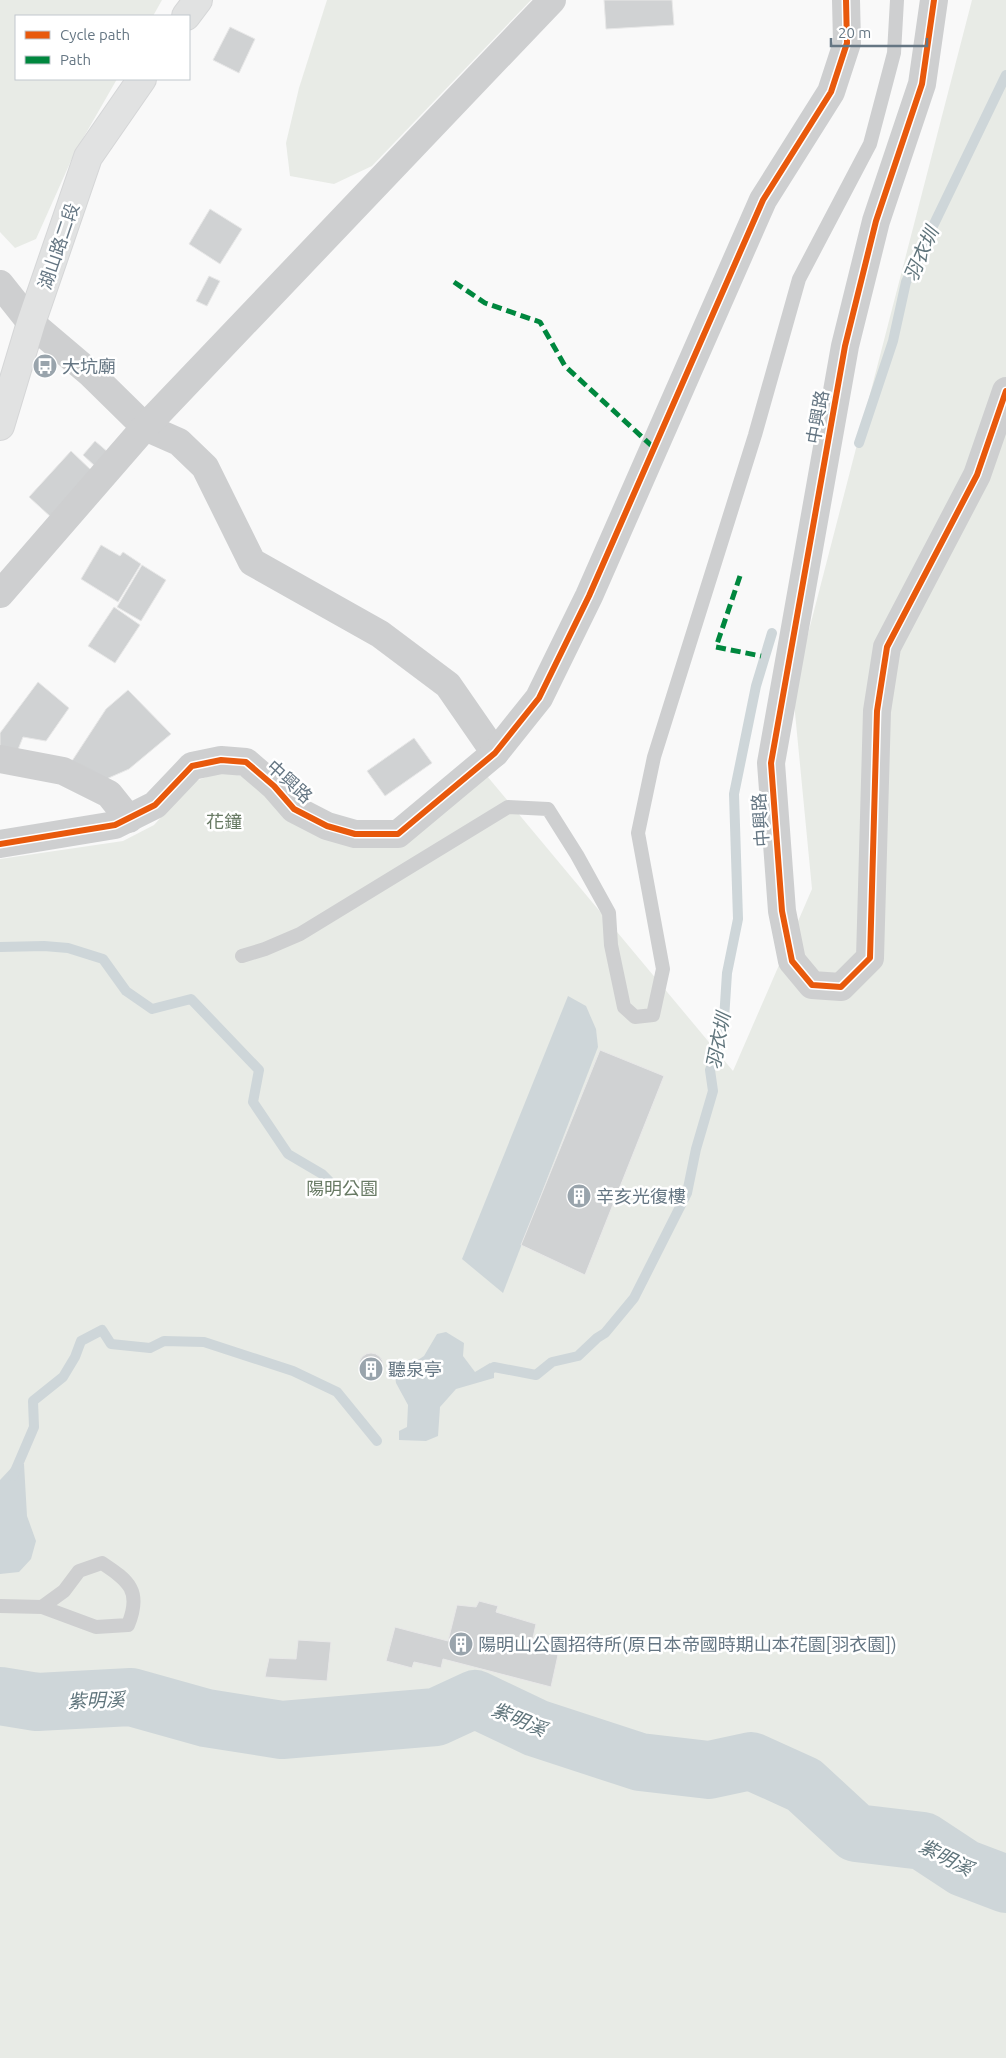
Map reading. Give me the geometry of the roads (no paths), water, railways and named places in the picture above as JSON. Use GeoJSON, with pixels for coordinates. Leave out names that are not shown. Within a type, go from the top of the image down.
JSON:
{"type":"FeatureCollection","features":[{"type":"Feature","properties":{"kind":"street"},"geometry":{"type":"LineString","coordinates":[[187,15],[198,0]]}},
{"type":"Feature","properties":{"kind":"street"},"geometry":{"type":"LineString","coordinates":[[0,594],[145,427],[552,0]]}},
{"type":"Feature","properties":{"kind":"street","name":"中興路"},"geometry":{"type":"LineString","coordinates":[[0,844],[115,824],[129,819],[155,806],[192,766],[221,760],[246,762],[274,786],[294,809],[327,826],[354,834],[398,834],[495,753],[539,698],[589,596],[763,200],[831,92],[846,43],[846,0]]}},
{"type":"Feature","properties":{"kind":"street","name":"中興路"},"geometry":{"type":"LineString","coordinates":[[934,0],[922,84],[876,221],[845,346],[771,763],[782,911],[792,961],[812,984],[841,987],[870,958],[876,711],[887,647],[977,474],[1006,391]]}},
{"type":"Feature","properties":{"kind":"street","name":"湖山路二段"},"geometry":{"type":"LineString","coordinates":[[0,426],[32,322],[88,157],[141,80]]}},
{"type":"Feature","properties":{"kind":"street"},"geometry":{"type":"LineString","coordinates":[[0,284],[32,322],[90,373],[145,427],[179,442],[205,467],[252,562],[380,634],[448,686],[495,753]]}},
{"type":"Feature","properties":{"kind":"street"},"geometry":{"type":"LineString","coordinates":[[0,759],[64,771],[109,794],[129,819]]}},
{"type":"Feature","properties":{"kind":"lane"},"geometry":{"type":"LineString","coordinates":[[242,956],[265,949],[300,934],[508,807],[548,810],[577,855],[609,913],[611,945],[624,1007],[635,1017],[653,1015],[663,969],[638,833],[654,757],[755,435],[799,278],[870,144],[894,52],[897,0]]}},
{"type":"Feature","properties":{"kind":"lane"},"geometry":{"type":"LineString","coordinates":[[0,1606],[42,1608],[96,1627],[128,1625],[134,1610],[134,1593],[124,1578],[102,1563],[78,1571],[64,1591],[42,1608]]}},
{"type":"Feature","properties":{"kind":"waterway","name":"羽衣圳"},"geometry":{"type":"LineString","coordinates":[[859,443],[893,341],[906,282],[1006,75]]}},
{"type":"Feature","properties":{"kind":"waterway","name":"羽衣圳"},"geometry":{"type":"LineString","coordinates":[[483,1375],[494,1367],[536,1375],[552,1362],[578,1356],[605,1333],[634,1298],[687,1193],[696,1149],[713,1091],[710,1070],[723,1035],[727,973],[738,919],[734,794],[756,686],[772,633]]}},
{"type":"Feature","properties":{"kind":"waterway"},"geometry":{"type":"LineString","coordinates":[[0,947],[44,946],[68,948],[103,959],[126,991],[152,1009],[191,999],[259,1070],[253,1102],[288,1154],[322,1174],[332,1184],[344,1189]]}},
{"type":"Feature","properties":{"kind":"waterway"},"geometry":{"type":"LineString","coordinates":[[13,1476],[34,1427],[33,1401],[63,1377],[75,1357],[81,1341],[102,1330],[111,1344],[150,1348],[164,1341],[204,1342],[293,1371],[337,1392],[377,1441]]}},
{"type":"Feature","properties":{"kind":"waterway","name":"紫明溪"},"geometry":{"type":"LineString","coordinates":[[0,1696],[37,1702],[131,1697],[206,1718],[282,1730],[436,1717],[475,1699],[536,1728],[640,1762],[709,1770],[751,1761],[804,1785],[856,1833],[923,1841],[964,1868],[1006,1884]]}},
{"type":"Feature","properties":{"kind":"place","name":"大坑廟"},"geometry":{"type":"Point","coordinates":[45,366]}},
{"type":"Feature","properties":{"kind":"place","name":"辛亥光復樓"},"geometry":{"type":"Point","coordinates":[579,1196]}},
{"type":"Feature","properties":{"kind":"place","name":"聽泉亭"},"geometry":{"type":"Point","coordinates":[371,1369]}},
{"type":"Feature","properties":{"kind":"place","name":"陽明山公園招待所(原日本帝國時期山本花園[羽衣園])"},"geometry":{"type":"Point","coordinates":[461,1644]}},
{"type":"Feature","properties":{"kind":"park label","name":"花鐘"},"geometry":{"type":"Point","coordinates":[224,821]}},
{"type":"Feature","properties":{"kind":"park label","name":"陽明公園"},"geometry":{"type":"Point","coordinates":[342,1188]}}]}
